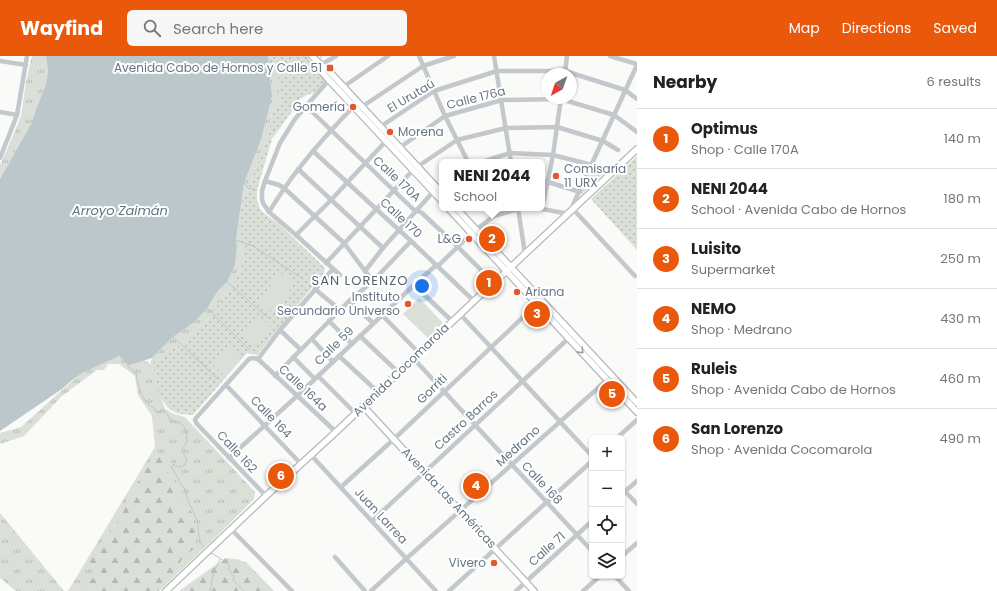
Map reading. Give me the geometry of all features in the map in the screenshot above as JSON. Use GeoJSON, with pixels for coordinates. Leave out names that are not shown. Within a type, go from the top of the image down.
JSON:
{"type":"FeatureCollection","features":[{"type":"Feature","properties":{"kind":"main road"},"geometry":{"type":"LineString","coordinates":[[312,56],[325,67],[343,87],[386,141],[397,149],[438,188]]}},
{"type":"Feature","properties":{"kind":"main road"},"geometry":{"type":"LineString","coordinates":[[320,64],[322,72],[329,80],[380,127],[413,170],[438,188]]}},
{"type":"Feature","properties":{"kind":"main road","name":"Avenida Cocomarola"},"geometry":{"type":"LineString","coordinates":[[166,591],[452,321],[637,150]]}},
{"type":"Feature","properties":{"kind":"main road"},"geometry":{"type":"LineString","coordinates":[[451,211],[474,231]]}},
{"type":"Feature","properties":{"kind":"main road"},"geometry":{"type":"LineString","coordinates":[[458,211],[474,231],[571,336],[637,403]]}},
{"type":"Feature","properties":{"kind":"main road"},"geometry":{"type":"LineString","coordinates":[[509,269],[537,304],[571,336],[607,380],[637,412]]}},
{"type":"Feature","properties":{"kind":"main road","name":"Avenida Las Américas"},"geometry":{"type":"LineString","coordinates":[[363,406],[534,591]]}},
{"type":"Feature","properties":{"kind":"street"},"geometry":{"type":"LineString","coordinates":[[0,158],[17,114],[27,56]]}},
{"type":"Feature","properties":{"kind":"street"},"geometry":{"type":"LineString","coordinates":[[320,64],[324,64],[336,56]]}},
{"type":"Feature","properties":{"kind":"street"},"geometry":{"type":"LineString","coordinates":[[343,87],[388,56]]}},
{"type":"Feature","properties":{"kind":"street"},"geometry":{"type":"LineString","coordinates":[[419,56],[445,116],[466,159]]}},
{"type":"Feature","properties":{"kind":"street"},"geometry":{"type":"LineString","coordinates":[[269,212],[284,188],[313,151],[331,130],[358,107],[423,66],[454,56]]}},
{"type":"Feature","properties":{"kind":"street"},"geometry":{"type":"LineString","coordinates":[[494,56],[511,159]]}},
{"type":"Feature","properties":{"kind":"street"},"geometry":{"type":"LineString","coordinates":[[566,68],[567,56]]}},
{"type":"Feature","properties":{"kind":"street"},"geometry":{"type":"LineString","coordinates":[[610,56],[637,65],[572,207],[635,276]]}},
{"type":"Feature","properties":{"kind":"street"},"geometry":{"type":"LineString","coordinates":[[0,62],[26,65]]}},
{"type":"Feature","properties":{"kind":"street","name":"El Urutaú"},"geometry":{"type":"LineString","coordinates":[[380,127],[434,91],[497,71],[541,72]]}},
{"type":"Feature","properties":{"kind":"street","name":"El Urutaú"},"geometry":{"type":"LineString","coordinates":[[577,76],[625,90],[637,99]]}},
{"type":"Feature","properties":{"kind":"street"},"geometry":{"type":"LineString","coordinates":[[329,80],[295,119],[280,143],[265,181],[262,191],[262,199],[269,212],[296,234],[340,275]]}},
{"type":"Feature","properties":{"kind":"street","name":"Calle 176a"},"geometry":{"type":"LineString","coordinates":[[397,149],[445,116],[502,100],[541,99]]}},
{"type":"Feature","properties":{"kind":"street","name":"Calle 176a"},"geometry":{"type":"LineString","coordinates":[[577,103],[614,116],[637,132]]}},
{"type":"Feature","properties":{"kind":"street"},"geometry":{"type":"LineString","coordinates":[[545,196],[553,155],[560,104]]}},
{"type":"Feature","properties":{"kind":"street","name":"Calle 170A"},"geometry":{"type":"LineString","coordinates":[[306,106],[413,210],[422,213],[494,283]]}},
{"type":"Feature","properties":{"kind":"street"},"geometry":{"type":"LineString","coordinates":[[0,112],[17,114]]}},
{"type":"Feature","properties":{"kind":"street"},"geometry":{"type":"LineString","coordinates":[[420,165],[457,140],[506,128],[557,127],[603,141],[618,150]]}},
{"type":"Feature","properties":{"kind":"street"},"geometry":{"type":"LineString","coordinates":[[296,234],[348,182],[386,141]]}},
{"type":"Feature","properties":{"kind":"street","name":"Calle 170"},"geometry":{"type":"LineString","coordinates":[[313,151],[474,301]]}},
{"type":"Feature","properties":{"kind":"street"},"geometry":{"type":"LineString","coordinates":[[491,159],[510,153],[553,155],[592,165]]}},
{"type":"Feature","properties":{"kind":"street"},"geometry":{"type":"LineString","coordinates":[[298,170],[383,248]]}},
{"type":"Feature","properties":{"kind":"street"},"geometry":{"type":"LineString","coordinates":[[326,262],[413,170]]}},
{"type":"Feature","properties":{"kind":"street"},"geometry":{"type":"LineString","coordinates":[[265,181],[284,188],[315,216],[344,243],[373,281]]}},
{"type":"Feature","properties":{"kind":"street"},"geometry":{"type":"LineString","coordinates":[[545,182],[580,192]]}},
{"type":"Feature","properties":{"kind":"street"},"geometry":{"type":"LineString","coordinates":[[365,271],[383,248],[438,188]]}},
{"type":"Feature","properties":{"kind":"street","name":"Calle 59"},"geometry":{"type":"LineString","coordinates":[[545,210],[567,215]]}},
{"type":"Feature","properties":{"kind":"street"},"geometry":{"type":"LineString","coordinates":[[492,211],[494,216]]}},
{"type":"Feature","properties":{"kind":"street","name":"Calle 59"},"geometry":{"type":"LineString","coordinates":[[229,458],[474,231],[494,216],[509,211]]}},
{"type":"Feature","properties":{"kind":"street"},"geometry":{"type":"LineString","coordinates":[[518,211],[525,254]]}},
{"type":"Feature","properties":{"kind":"street"},"geometry":{"type":"LineString","coordinates":[[275,376],[340,310],[373,281],[411,241]]}},
{"type":"Feature","properties":{"kind":"street"},"geometry":{"type":"LineString","coordinates":[[226,385],[249,359],[258,359],[280,330],[333,269]]}},
{"type":"Feature","properties":{"kind":"street"},"geometry":{"type":"LineString","coordinates":[[414,285],[452,321]]}},
{"type":"Feature","properties":{"kind":"street"},"geometry":{"type":"LineString","coordinates":[[315,289],[340,310]]}},
{"type":"Feature","properties":{"kind":"street"},"geometry":{"type":"LineString","coordinates":[[349,302],[373,323]]}},
{"type":"Feature","properties":{"kind":"street","name":"Gorriti"},"geometry":{"type":"LineString","coordinates":[[341,487],[537,304]]}},
{"type":"Feature","properties":{"kind":"street"},"geometry":{"type":"LineString","coordinates":[[460,314],[589,453]]}},
{"type":"Feature","properties":{"kind":"street"},"geometry":{"type":"LineString","coordinates":[[382,315],[419,353]]}},
{"type":"Feature","properties":{"kind":"street"},"geometry":{"type":"LineString","coordinates":[[329,321],[352,344]]}},
{"type":"Feature","properties":{"kind":"street"},"geometry":{"type":"LineString","coordinates":[[280,330],[301,350]]}},
{"type":"Feature","properties":{"kind":"street"},"geometry":{"type":"LineString","coordinates":[[360,336],[398,372]]}},
{"type":"Feature","properties":{"kind":"street","name":"Castro Barros"},"geometry":{"type":"LineString","coordinates":[[372,521],[571,336]]}},
{"type":"Feature","properties":{"kind":"street"},"geometry":{"type":"LineString","coordinates":[[312,339],[332,362]]}},
{"type":"Feature","properties":{"kind":"street"},"geometry":{"type":"LineString","coordinates":[[339,356],[378,392]]}},
{"type":"Feature","properties":{"kind":"street"},"geometry":{"type":"LineString","coordinates":[[293,357],[355,413]]}},
{"type":"Feature","properties":{"kind":"street","name":"Calle 168"},"geometry":{"type":"LineString","coordinates":[[413,358],[589,548]]}},
{"type":"Feature","properties":{"kind":"street","name":"Calle 164a"},"geometry":{"type":"LineString","coordinates":[[258,359],[336,432]]}},
{"type":"Feature","properties":{"kind":"street","name":"Medrano"},"geometry":{"type":"LineString","coordinates":[[372,591],[607,380]]}},
{"type":"Feature","properties":{"kind":"street","name":"Calle 162"},"geometry":{"type":"LineString","coordinates":[[226,385],[195,420],[197,424],[266,496]]}},
{"type":"Feature","properties":{"kind":"street","name":"Calle 164"},"geometry":{"type":"LineString","coordinates":[[226,385],[302,464]]}},
{"type":"Feature","properties":{"kind":"street"},"geometry":{"type":"LineString","coordinates":[[620,435],[637,420]]}},
{"type":"Feature","properties":{"kind":"street","name":"Juan Larrea"},"geometry":{"type":"LineString","coordinates":[[311,455],[436,591]]}},
{"type":"Feature","properties":{"kind":"street"},"geometry":{"type":"LineString","coordinates":[[448,591],[589,464]]}},
{"type":"Feature","properties":{"kind":"street"},"geometry":{"type":"LineString","coordinates":[[625,490],[637,481]]}},
{"type":"Feature","properties":{"kind":"street"},"geometry":{"type":"LineString","coordinates":[[625,493],[637,504]]}},
{"type":"Feature","properties":{"kind":"street","name":"Calle 71"},"geometry":{"type":"LineString","coordinates":[[516,591],[589,524]]}},
{"type":"Feature","properties":{"kind":"street"},"geometry":{"type":"LineString","coordinates":[[231,529],[292,591]]}},
{"type":"Feature","properties":{"kind":"street"},"geometry":{"type":"LineString","coordinates":[[625,553],[637,543]]}},
{"type":"Feature","properties":{"kind":"street"},"geometry":{"type":"LineString","coordinates":[[336,557],[365,591]]}},
{"type":"Feature","properties":{"kind":"street"},"geometry":{"type":"LineString","coordinates":[[583,591],[597,579]]}},
{"type":"Feature","properties":{"kind":"street"},"geometry":{"type":"LineString","coordinates":[[618,579],[629,591]]}},
{"type":"Feature","properties":{"kind":"green space"},"geometry":{"type":"Polygon","coordinates":[[[32,56],[46,56],[48,70],[46,84],[31,124],[0,179],[0,165],[21,116],[26,82],[32,56]]]}},
{"type":"Feature","properties":{"kind":"green space"},"geometry":{"type":"Polygon","coordinates":[[[268,56],[271,56],[276,67],[281,101],[272,112],[269,133],[241,207],[243,245],[242,265],[234,283],[209,317],[181,344],[151,364],[152,358],[173,337],[193,323],[207,309],[217,292],[227,282],[235,265],[237,247],[236,240],[244,183],[261,140],[272,96],[268,56]]]}},
{"type":"Feature","properties":{"kind":"green space"},"geometry":{"type":"Polygon","coordinates":[[[271,56],[307,56],[314,68],[326,80],[316,92],[300,99],[295,104],[293,110],[272,139],[257,190],[257,200],[260,209],[265,214],[278,223],[325,268],[324,273],[257,355],[247,353],[193,415],[174,412],[167,407],[161,398],[156,386],[158,376],[151,364],[181,344],[209,317],[234,283],[242,265],[243,245],[241,241],[241,207],[269,133],[272,112],[281,101],[276,67],[271,56]]]}},
{"type":"Feature","properties":{"kind":"green space"},"geometry":{"type":"Polygon","coordinates":[[[637,156],[637,250],[591,199],[637,156]]]}},
{"type":"Feature","properties":{"kind":"green space"},"geometry":{"type":"Polygon","coordinates":[[[595,165],[605,171],[582,194],[581,193],[595,165]]]}},
{"type":"Feature","properties":{"kind":"green space"},"geometry":{"type":"Polygon","coordinates":[[[279,272],[295,283],[275,313],[259,303],[279,272]]]}},
{"type":"Feature","properties":{"kind":"green space"},"geometry":{"type":"Polygon","coordinates":[[[419,298],[443,323],[428,338],[403,314],[419,298]]]}},
{"type":"Feature","properties":{"kind":"green space"},"geometry":{"type":"Polygon","coordinates":[[[258,315],[272,327],[256,346],[242,334],[258,315]]]}},
{"type":"Feature","properties":{"kind":"green space"},"geometry":{"type":"Polygon","coordinates":[[[228,346],[240,357],[223,375],[212,364],[228,346]]]}},
{"type":"Feature","properties":{"kind":"green space"},"geometry":{"type":"Polygon","coordinates":[[[135,355],[151,364],[158,376],[158,389],[165,409],[174,414],[185,417],[255,492],[254,499],[159,591],[68,591],[155,447],[152,416],[138,395],[135,376],[119,364],[108,364],[104,370],[97,370],[62,396],[24,436],[0,444],[0,433],[21,427],[98,358],[135,355]]]}},
{"type":"Feature","properties":{"kind":"green space"},"geometry":{"type":"Polygon","coordinates":[[[153,452],[172,459],[167,471],[183,492],[177,500],[179,504],[190,509],[192,514],[197,546],[182,559],[172,576],[153,591],[85,591],[81,587],[96,576],[98,570],[92,568],[90,561],[101,543],[115,527],[130,494],[149,465],[153,452]]]}},
{"type":"Feature","properties":{"kind":"green space"},"geometry":{"type":"Polygon","coordinates":[[[0,513],[64,591],[16,591],[0,578],[0,513]]]}},
{"type":"Feature","properties":{"kind":"green space"},"geometry":{"type":"Polygon","coordinates":[[[226,558],[237,559],[247,563],[274,591],[179,591],[226,558]]]}},
{"type":"Feature","properties":{"kind":"water","name":"Arroyo Zaimán"},"geometry":{"type":"Polygon","coordinates":[[[46,56],[268,56],[272,96],[261,140],[244,183],[236,240],[237,247],[235,265],[227,282],[217,292],[207,309],[193,323],[173,337],[152,358],[129,365],[119,356],[82,373],[62,389],[0,431],[0,179],[31,124],[46,84],[48,70],[46,56]]]}},
{"type":"Feature","properties":{"kind":"waterway"},"geometry":{"type":"LineString","coordinates":[[303,56],[316,68],[319,73]]}},
{"type":"Feature","properties":{"kind":"waterway"},"geometry":{"type":"LineString","coordinates":[[321,75],[324,80]]}},
{"type":"Feature","properties":{"kind":"waterway"},"geometry":{"type":"LineString","coordinates":[[244,183],[248,188],[257,190]]}},
{"type":"Feature","properties":{"kind":"waterway"},"geometry":{"type":"LineString","coordinates":[[236,240],[253,246],[300,277]]}},
{"type":"Feature","properties":{"kind":"waterway"},"geometry":{"type":"LineString","coordinates":[[227,282],[268,318]]}},
{"type":"Feature","properties":{"kind":"waterway"},"geometry":{"type":"LineString","coordinates":[[207,309],[249,349]]}},
{"type":"Feature","properties":{"kind":"waterway"},"geometry":{"type":"LineString","coordinates":[[173,337],[217,378]]}},
{"type":"Feature","properties":{"kind":"waterway"},"geometry":{"type":"LineString","coordinates":[[127,362],[128,366],[136,373],[138,384],[146,402],[158,413],[163,409],[172,421],[177,423],[179,422],[185,428],[187,442],[182,451],[187,460],[185,465],[179,467],[174,464],[171,467],[186,490],[188,501],[198,524],[199,536],[203,546]]}},
{"type":"Feature","properties":{"kind":"waterway"},"geometry":{"type":"LineString","coordinates":[[211,553],[230,566],[228,569],[234,577],[233,580],[244,591]]}},
{"type":"Feature","properties":{"kind":"waterway"},"geometry":{"type":"LineString","coordinates":[[210,591],[214,571],[220,559]]}},
{"type":"Feature","properties":{"kind":"place","name":"Avenida Cabo de Hornos y Calle 51"},"geometry":{"type":"Point","coordinates":[330,68]}},
{"type":"Feature","properties":{"kind":"place","name":"Gomería"},"geometry":{"type":"Point","coordinates":[353,107]}},
{"type":"Feature","properties":{"kind":"place","name":"Morena"},"geometry":{"type":"Point","coordinates":[390,132]}},
{"type":"Feature","properties":{"kind":"place","name":"Comisaría 11 URX"},"geometry":{"type":"Point","coordinates":[556,176]}},
{"type":"Feature","properties":{"kind":"place","name":"L&G"},"geometry":{"type":"Point","coordinates":[469,239]}},
{"type":"Feature","properties":{"kind":"place","name":"NENI 2044"},"geometry":{"type":"Point","coordinates":[492,239]}},
{"type":"Feature","properties":{"kind":"place","name":"Optimus"},"geometry":{"type":"Point","coordinates":[489,283]}},
{"type":"Feature","properties":{"kind":"place","name":"Ariana"},"geometry":{"type":"Point","coordinates":[517,292]}},
{"type":"Feature","properties":{"kind":"place","name":"Instituto Secundario Universo"},"geometry":{"type":"Point","coordinates":[408,304]}},
{"type":"Feature","properties":{"kind":"place","name":"Luisito"},"geometry":{"type":"Point","coordinates":[537,314]}},
{"type":"Feature","properties":{"kind":"place","name":"Ruleis"},"geometry":{"type":"Point","coordinates":[612,394]}},
{"type":"Feature","properties":{"kind":"place","name":"San Lorenzo"},"geometry":{"type":"Point","coordinates":[281,476]}},
{"type":"Feature","properties":{"kind":"place","name":"NEMO"},"geometry":{"type":"Point","coordinates":[476,486]}},
{"type":"Feature","properties":{"kind":"place","name":"Vivero"},"geometry":{"type":"Point","coordinates":[494,563]}},
{"type":"Feature","properties":{"kind":"district","name":"SAN LORENZO"},"geometry":{"type":"Point","coordinates":[360,280]}}]}
